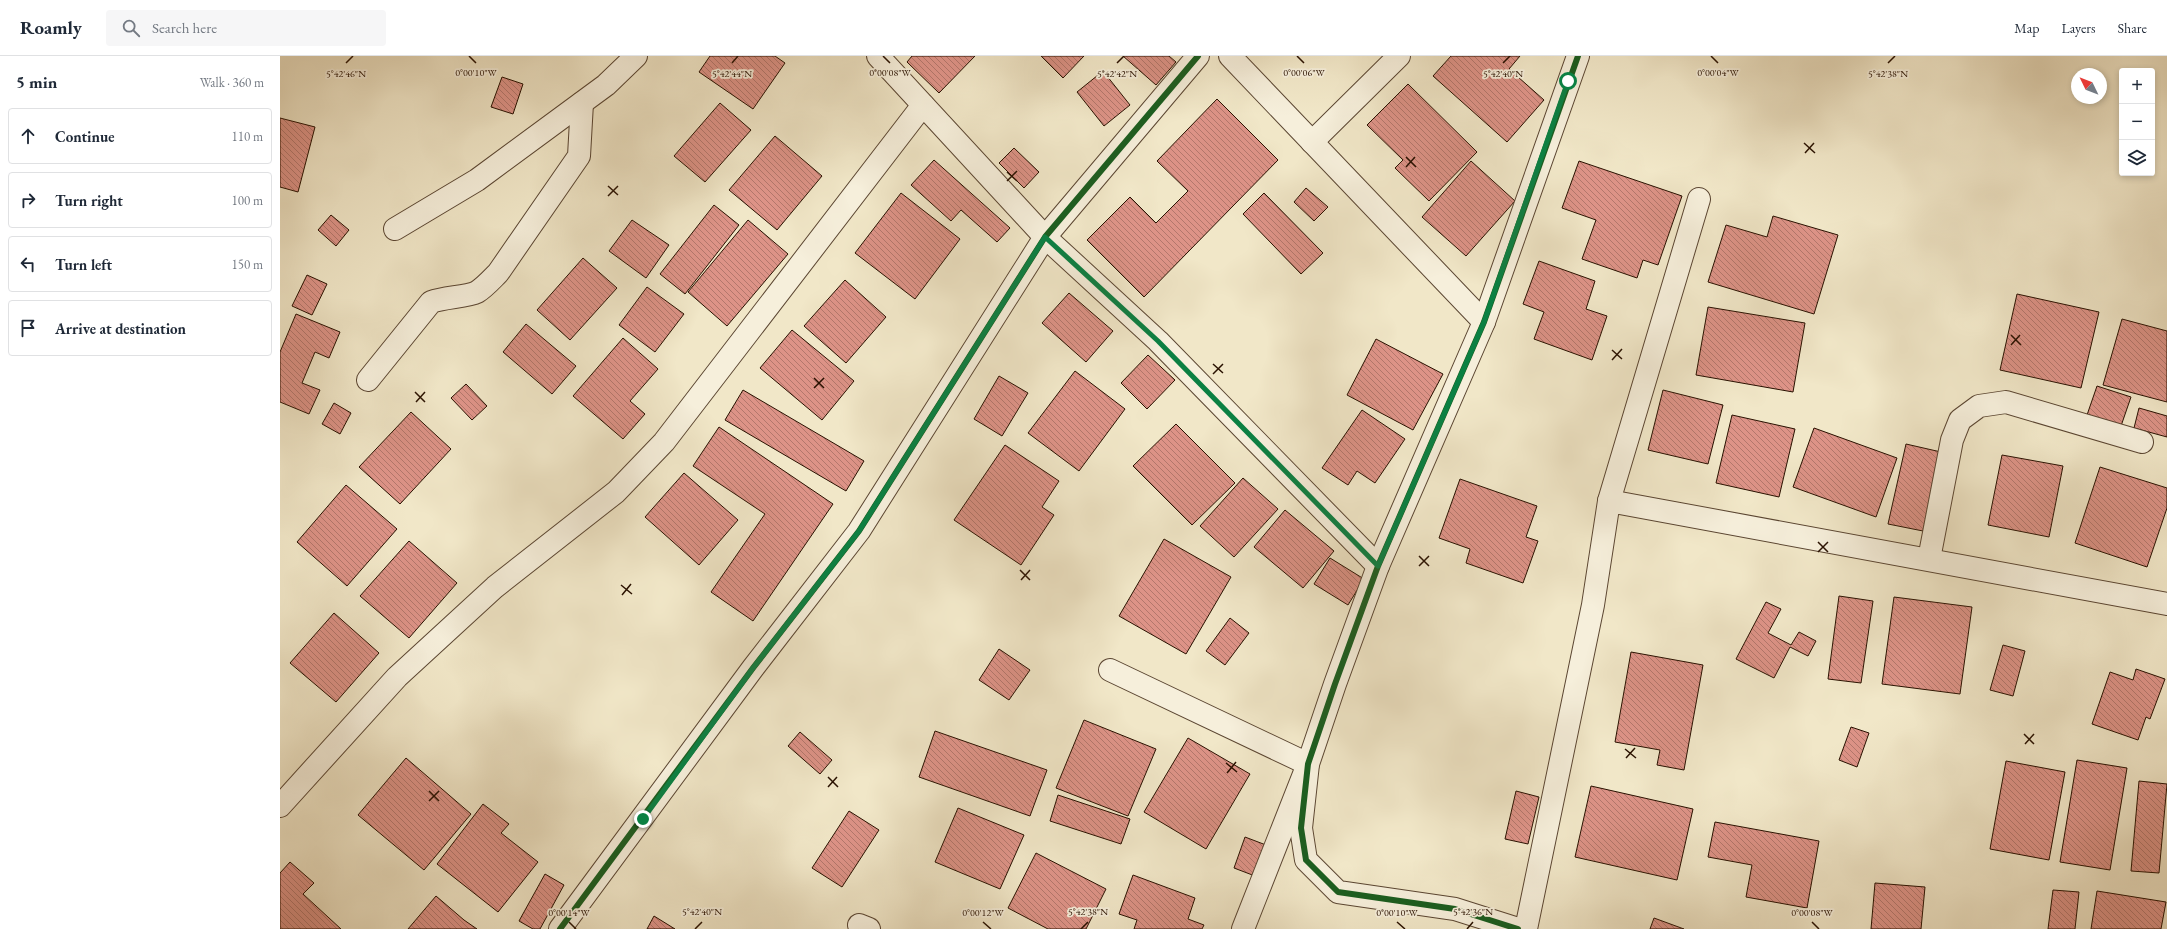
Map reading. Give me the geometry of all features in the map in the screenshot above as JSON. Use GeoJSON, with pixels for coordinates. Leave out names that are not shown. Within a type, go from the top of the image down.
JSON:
{"type":"FeatureCollection","features":[{"type":"Feature","properties":{"kind":"street"},"geometry":{"type":"LineString","coordinates":[[395,229],[477,180],[606,85],[636,56]]}},
{"type":"Feature","properties":{"kind":"street"},"geometry":{"type":"LineString","coordinates":[[878,56],[1045,237],[1158,341],[1378,566]]}},
{"type":"Feature","properties":{"kind":"street"},"geometry":{"type":"LineString","coordinates":[[560,929],[753,668],[859,531],[1045,237],[1198,56]]}},
{"type":"Feature","properties":{"kind":"street"},"geometry":{"type":"LineString","coordinates":[[1230,56],[1484,322]]}},
{"type":"Feature","properties":{"kind":"street"},"geometry":{"type":"LineString","coordinates":[[1312,142],[1399,56]]}},
{"type":"Feature","properties":{"kind":"street"},"geometry":{"type":"LineString","coordinates":[[1244,929],[1308,764],[1378,566],[1484,322],[1578,56]]}},
{"type":"Feature","properties":{"kind":"street"},"geometry":{"type":"LineString","coordinates":[[368,380],[431,302],[444,297],[476,293],[487,285],[498,273],[579,156],[582,103]]}},
{"type":"Feature","properties":{"kind":"street"},"geometry":{"type":"LineString","coordinates":[[280,806],[397,677],[494,587],[616,492],[664,442],[923,105]]}},
{"type":"Feature","properties":{"kind":"street"},"geometry":{"type":"LineString","coordinates":[[1526,929],[1593,605],[1609,501],[1699,199]]}},
{"type":"Feature","properties":{"kind":"street"},"geometry":{"type":"LineString","coordinates":[[1929,559],[1952,440],[1960,420],[1979,406],[2006,402],[2142,442]]}},
{"type":"Feature","properties":{"kind":"street"},"geometry":{"type":"LineString","coordinates":[[1609,501],[2167,604]]}},
{"type":"Feature","properties":{"kind":"street"},"geometry":{"type":"LineString","coordinates":[[1110,670],[1308,764]]}},
{"type":"Feature","properties":{"kind":"street"},"geometry":{"type":"LineString","coordinates":[[1308,764],[1301,828],[1306,860],[1338,892],[1455,909],[1518,929]]}},
{"type":"Feature","properties":{"kind":"building"},"geometry":{"type":"Polygon","coordinates":[[[710,56],[775,56],[785,63],[753,109],[699,72],[710,56]]]}},
{"type":"Feature","properties":{"kind":"building"},"geometry":{"type":"Polygon","coordinates":[[[912,56],[975,56],[939,93],[907,62],[912,56]]]}},
{"type":"Feature","properties":{"kind":"building"},"geometry":{"type":"Polygon","coordinates":[[[1041,56],[1084,56],[1063,78],[1041,56]]]}},
{"type":"Feature","properties":{"kind":"building"},"geometry":{"type":"Polygon","coordinates":[[[1123,56],[1169,56],[1176,62],[1156,85],[1123,56]]]}},
{"type":"Feature","properties":{"kind":"building"},"geometry":{"type":"Polygon","coordinates":[[[1451,56],[1520,56],[1509,69],[1544,100],[1507,142],[1433,76],[1451,56]]]}},
{"type":"Feature","properties":{"kind":"building"},"geometry":{"type":"Polygon","coordinates":[[[1103,71],[1130,105],[1104,126],[1077,92],[1103,71]]]}},
{"type":"Feature","properties":{"kind":"building"},"geometry":{"type":"Polygon","coordinates":[[[502,77],[523,84],[513,114],[491,107],[502,77]]]}},
{"type":"Feature","properties":{"kind":"building"},"geometry":{"type":"Polygon","coordinates":[[[1408,84],[1477,152],[1429,201],[1395,168],[1403,160],[1367,125],[1408,84]]]}},
{"type":"Feature","properties":{"kind":"building"},"geometry":{"type":"Polygon","coordinates":[[[1217,99],[1278,160],[1144,297],[1087,240],[1130,197],[1156,223],[1188,191],[1157,161],[1217,99]]]}},
{"type":"Feature","properties":{"kind":"building"},"geometry":{"type":"Polygon","coordinates":[[[720,103],[751,130],[705,182],[674,156],[720,103]]]}},
{"type":"Feature","properties":{"kind":"building"},"geometry":{"type":"Polygon","coordinates":[[[280,118],[315,127],[298,192],[280,187],[280,118]]]}},
{"type":"Feature","properties":{"kind":"building"},"geometry":{"type":"Polygon","coordinates":[[[775,136],[822,176],[777,230],[729,190],[775,136]]]}},
{"type":"Feature","properties":{"kind":"building"},"geometry":{"type":"Polygon","coordinates":[[[1014,148],[1039,172],[1024,188],[999,163],[1014,148]]]}},
{"type":"Feature","properties":{"kind":"building"},"geometry":{"type":"Polygon","coordinates":[[[934,160],[1010,228],[997,242],[961,210],[951,221],[911,185],[934,160]]]}},
{"type":"Feature","properties":{"kind":"building"},"geometry":{"type":"Polygon","coordinates":[[[1471,161],[1515,201],[1466,256],[1422,217],[1471,161]]]}},
{"type":"Feature","properties":{"kind":"building"},"geometry":{"type":"Polygon","coordinates":[[[1579,161],[1682,196],[1658,265],[1643,260],[1637,278],[1582,259],[1596,220],[1562,208],[1579,161]]]}},
{"type":"Feature","properties":{"kind":"building"},"geometry":{"type":"Polygon","coordinates":[[[1306,188],[1328,207],[1314,221],[1294,202],[1306,188]]]}},
{"type":"Feature","properties":{"kind":"building"},"geometry":{"type":"Polygon","coordinates":[[[901,193],[960,239],[915,299],[855,253],[901,193]]]}},
{"type":"Feature","properties":{"kind":"building"},"geometry":{"type":"Polygon","coordinates":[[[1264,193],[1323,253],[1301,274],[1243,214],[1264,193]]]}},
{"type":"Feature","properties":{"kind":"building"},"geometry":{"type":"Polygon","coordinates":[[[714,205],[739,225],[685,294],[660,274],[714,205]]]}},
{"type":"Feature","properties":{"kind":"building"},"geometry":{"type":"Polygon","coordinates":[[[331,215],[349,230],[336,246],[318,230],[331,215]]]}},
{"type":"Feature","properties":{"kind":"building"},"geometry":{"type":"Polygon","coordinates":[[[1773,216],[1838,235],[1814,314],[1708,282],[1726,225],[1767,237],[1773,216]]]}},
{"type":"Feature","properties":{"kind":"building"},"geometry":{"type":"Polygon","coordinates":[[[632,220],[669,245],[646,278],[609,251],[632,220]]]}},
{"type":"Feature","properties":{"kind":"building"},"geometry":{"type":"Polygon","coordinates":[[[748,220],[788,254],[727,326],[688,292],[748,220]]]}},
{"type":"Feature","properties":{"kind":"building"},"geometry":{"type":"Polygon","coordinates":[[[583,258],[617,288],[570,340],[537,310],[583,258]]]}},
{"type":"Feature","properties":{"kind":"building"},"geometry":{"type":"Polygon","coordinates":[[[1539,261],[1595,281],[1586,309],[1607,316],[1592,360],[1534,339],[1544,312],[1523,304],[1539,261]]]}},
{"type":"Feature","properties":{"kind":"building"},"geometry":{"type":"Polygon","coordinates":[[[307,275],[327,284],[312,315],[292,306],[307,275]]]}},
{"type":"Feature","properties":{"kind":"building"},"geometry":{"type":"Polygon","coordinates":[[[845,280],[886,317],[846,363],[804,326],[845,280]]]}},
{"type":"Feature","properties":{"kind":"building"},"geometry":{"type":"Polygon","coordinates":[[[647,287],[684,314],[655,352],[619,325],[647,287]]]}},
{"type":"Feature","properties":{"kind":"building"},"geometry":{"type":"Polygon","coordinates":[[[1069,293],[1113,331],[1086,362],[1042,323],[1069,293]]]}},
{"type":"Feature","properties":{"kind":"building"},"geometry":{"type":"Polygon","coordinates":[[[2017,294],[2099,312],[2081,388],[2000,370],[2017,294]]]}},
{"type":"Feature","properties":{"kind":"building"},"geometry":{"type":"Polygon","coordinates":[[[1708,307],[1805,323],[1793,392],[1696,375],[1708,307]]]}},
{"type":"Feature","properties":{"kind":"building"},"geometry":{"type":"Polygon","coordinates":[[[296,314],[340,332],[329,358],[315,352],[302,383],[320,390],[309,414],[280,402],[280,352],[296,314]]]}},
{"type":"Feature","properties":{"kind":"building"},"geometry":{"type":"Polygon","coordinates":[[[2122,319],[2167,331],[2167,402],[2103,385],[2122,319]]]}},
{"type":"Feature","properties":{"kind":"building"},"geometry":{"type":"Polygon","coordinates":[[[526,324],[576,366],[552,394],[503,352],[526,324]]]}},
{"type":"Feature","properties":{"kind":"building"},"geometry":{"type":"Polygon","coordinates":[[[792,330],[854,381],[822,420],[760,368],[792,330]]]}},
{"type":"Feature","properties":{"kind":"building"},"geometry":{"type":"Polygon","coordinates":[[[623,338],[658,369],[630,401],[645,414],[623,439],[573,396],[623,338]]]}},
{"type":"Feature","properties":{"kind":"building"},"geometry":{"type":"Polygon","coordinates":[[[1376,339],[1443,374],[1413,430],[1347,395],[1376,339]]]}},
{"type":"Feature","properties":{"kind":"building"},"geometry":{"type":"Polygon","coordinates":[[[1148,355],[1175,380],[1147,409],[1121,383],[1148,355]]]}},
{"type":"Feature","properties":{"kind":"building"},"geometry":{"type":"Polygon","coordinates":[[[1075,371],[1125,409],[1079,471],[1028,433],[1075,371]]]}},
{"type":"Feature","properties":{"kind":"building"},"geometry":{"type":"Polygon","coordinates":[[[999,376],[1028,393],[1002,436],[974,419],[999,376]]]}},
{"type":"Feature","properties":{"kind":"building"},"geometry":{"type":"Polygon","coordinates":[[[466,384],[487,406],[472,420],[451,398],[466,384]]]}},
{"type":"Feature","properties":{"kind":"building"},"geometry":{"type":"Polygon","coordinates":[[[2097,386],[2131,397],[2121,426],[2087,415],[2097,386]]]}},
{"type":"Feature","properties":{"kind":"building"},"geometry":{"type":"Polygon","coordinates":[[[743,390],[864,461],[846,491],[725,420],[743,390]]]}},
{"type":"Feature","properties":{"kind":"building"},"geometry":{"type":"Polygon","coordinates":[[[1663,390],[1723,405],[1708,464],[1648,450],[1663,390]]]}},
{"type":"Feature","properties":{"kind":"building"},"geometry":{"type":"Polygon","coordinates":[[[334,403],[351,413],[340,434],[322,424],[334,403]]]}},
{"type":"Feature","properties":{"kind":"building"},"geometry":{"type":"Polygon","coordinates":[[[2139,408],[2167,416],[2167,437],[2134,428],[2139,408]]]}},
{"type":"Feature","properties":{"kind":"building"},"geometry":{"type":"Polygon","coordinates":[[[1362,410],[1405,439],[1375,483],[1357,471],[1348,485],[1322,468],[1362,410]]]}},
{"type":"Feature","properties":{"kind":"building"},"geometry":{"type":"Polygon","coordinates":[[[411,412],[451,449],[400,504],[359,467],[411,412]]]}},
{"type":"Feature","properties":{"kind":"building"},"geometry":{"type":"Polygon","coordinates":[[[1732,415],[1795,429],[1779,497],[1716,483],[1732,415]]]}},
{"type":"Feature","properties":{"kind":"building"},"geometry":{"type":"Polygon","coordinates":[[[1176,424],[1235,483],[1192,525],[1133,466],[1176,424]]]}},
{"type":"Feature","properties":{"kind":"building"},"geometry":{"type":"Polygon","coordinates":[[[719,427],[833,504],[753,621],[711,592],[765,514],[693,466],[719,427]]]}},
{"type":"Feature","properties":{"kind":"building"},"geometry":{"type":"Polygon","coordinates":[[[1814,428],[1897,458],[1876,517],[1793,487],[1814,428]]]}},
{"type":"Feature","properties":{"kind":"building"},"geometry":{"type":"Polygon","coordinates":[[[1906,444],[1941,452],[1923,531],[1888,524],[1906,444]]]}},
{"type":"Feature","properties":{"kind":"building"},"geometry":{"type":"Polygon","coordinates":[[[1005,445],[1059,481],[1042,507],[1054,515],[1021,565],[954,520],[1005,445]]]}},
{"type":"Feature","properties":{"kind":"building"},"geometry":{"type":"Polygon","coordinates":[[[2002,455],[2063,466],[2049,537],[1988,525],[2002,455]]]}},
{"type":"Feature","properties":{"kind":"building"},"geometry":{"type":"Polygon","coordinates":[[[2100,467],[2167,488],[2167,508],[2147,567],[2075,543],[2100,467]]]}},
{"type":"Feature","properties":{"kind":"building"},"geometry":{"type":"Polygon","coordinates":[[[684,473],[738,520],[699,565],[645,517],[684,473]]]}},
{"type":"Feature","properties":{"kind":"building"},"geometry":{"type":"Polygon","coordinates":[[[1243,478],[1278,509],[1234,557],[1200,526],[1243,478]]]}},
{"type":"Feature","properties":{"kind":"building"},"geometry":{"type":"Polygon","coordinates":[[[1460,479],[1537,506],[1526,537],[1538,541],[1523,583],[1466,563],[1470,549],[1439,538],[1460,479]]]}},
{"type":"Feature","properties":{"kind":"building"},"geometry":{"type":"Polygon","coordinates":[[[346,485],[397,529],[347,586],[297,542],[346,485]]]}},
{"type":"Feature","properties":{"kind":"building"},"geometry":{"type":"Polygon","coordinates":[[[1285,510],[1334,551],[1303,588],[1254,547],[1285,510]]]}},
{"type":"Feature","properties":{"kind":"building"},"geometry":{"type":"Polygon","coordinates":[[[1164,539],[1231,577],[1186,654],[1119,616],[1164,539]]]}},
{"type":"Feature","properties":{"kind":"building"},"geometry":{"type":"Polygon","coordinates":[[[409,541],[457,583],[409,638],[360,596],[409,541]]]}},
{"type":"Feature","properties":{"kind":"building"},"geometry":{"type":"Polygon","coordinates":[[[1330,558],[1364,579],[1348,605],[1314,584],[1330,558]]]}},
{"type":"Feature","properties":{"kind":"building"},"geometry":{"type":"Polygon","coordinates":[[[1839,596],[1873,601],[1861,683],[1828,679],[1839,596]]]}},
{"type":"Feature","properties":{"kind":"building"},"geometry":{"type":"Polygon","coordinates":[[[1894,597],[1972,607],[1960,694],[1882,684],[1894,597]]]}},
{"type":"Feature","properties":{"kind":"building"},"geometry":{"type":"Polygon","coordinates":[[[1766,602],[1781,609],[1768,633],[1791,645],[1799,632],[1816,641],[1808,656],[1790,647],[1774,678],[1736,659],[1766,602]]]}},
{"type":"Feature","properties":{"kind":"building"},"geometry":{"type":"Polygon","coordinates":[[[334,613],[379,653],[336,702],[290,663],[334,613]]]}},
{"type":"Feature","properties":{"kind":"building"},"geometry":{"type":"Polygon","coordinates":[[[1230,618],[1249,633],[1225,665],[1206,651],[1230,618]]]}},
{"type":"Feature","properties":{"kind":"building"},"geometry":{"type":"Polygon","coordinates":[[[2003,645],[2025,651],[2013,696],[1990,690],[2003,645]]]}},
{"type":"Feature","properties":{"kind":"building"},"geometry":{"type":"Polygon","coordinates":[[[999,649],[1030,670],[1009,700],[979,680],[999,649]]]}},
{"type":"Feature","properties":{"kind":"building"},"geometry":{"type":"Polygon","coordinates":[[[1631,652],[1703,665],[1684,770],[1657,765],[1660,750],[1615,742],[1631,652]]]}},
{"type":"Feature","properties":{"kind":"building"},"geometry":{"type":"Polygon","coordinates":[[[2136,669],[2165,679],[2150,719],[2146,717],[2138,740],[2092,724],[2110,672],[2133,680],[2136,669]]]}},
{"type":"Feature","properties":{"kind":"building"},"geometry":{"type":"Polygon","coordinates":[[[1084,720],[1156,749],[1128,816],[1056,788],[1084,720]]]}},
{"type":"Feature","properties":{"kind":"building"},"geometry":{"type":"Polygon","coordinates":[[[1851,727],[1869,733],[1857,767],[1839,760],[1851,727]]]}},
{"type":"Feature","properties":{"kind":"building"},"geometry":{"type":"Polygon","coordinates":[[[935,731],[1047,770],[1030,816],[919,777],[935,731]]]}},
{"type":"Feature","properties":{"kind":"building"},"geometry":{"type":"Polygon","coordinates":[[[800,732],[832,760],[820,774],[788,746],[800,732]]]}},
{"type":"Feature","properties":{"kind":"building"},"geometry":{"type":"Polygon","coordinates":[[[1188,738],[1250,774],[1206,849],[1144,812],[1188,738]]]}},
{"type":"Feature","properties":{"kind":"building"},"geometry":{"type":"Polygon","coordinates":[[[406,758],[471,814],[424,870],[358,815],[406,758]]]}},
{"type":"Feature","properties":{"kind":"building"},"geometry":{"type":"Polygon","coordinates":[[[2077,760],[2127,768],[2110,870],[2060,862],[2077,760]]]}},
{"type":"Feature","properties":{"kind":"building"},"geometry":{"type":"Polygon","coordinates":[[[2006,761],[2065,772],[2049,860],[1990,849],[2006,761]]]}},
{"type":"Feature","properties":{"kind":"building"},"geometry":{"type":"Polygon","coordinates":[[[2139,781],[2167,784],[2159,873],[2131,871],[2139,781]]]}},
{"type":"Feature","properties":{"kind":"building"},"geometry":{"type":"Polygon","coordinates":[[[1591,786],[1693,809],[1677,880],[1575,857],[1591,786]]]}},
{"type":"Feature","properties":{"kind":"building"},"geometry":{"type":"Polygon","coordinates":[[[1516,791],[1539,797],[1528,844],[1505,839],[1516,791]]]}},
{"type":"Feature","properties":{"kind":"building"},"geometry":{"type":"Polygon","coordinates":[[[1058,795],[1130,819],[1121,844],[1050,821],[1058,795]]]}},
{"type":"Feature","properties":{"kind":"building"},"geometry":{"type":"Polygon","coordinates":[[[483,804],[509,824],[501,833],[538,862],[498,912],[437,864],[483,804]]]}},
{"type":"Feature","properties":{"kind":"building"},"geometry":{"type":"Polygon","coordinates":[[[958,808],[1024,835],[1000,889],[935,862],[958,808]]]}},
{"type":"Feature","properties":{"kind":"building"},"geometry":{"type":"Polygon","coordinates":[[[849,811],[879,830],[842,887],[812,868],[849,811]]]}},
{"type":"Feature","properties":{"kind":"building"},"geometry":{"type":"Polygon","coordinates":[[[1715,822],[1819,841],[1807,908],[1746,897],[1752,865],[1708,857],[1715,822]]]}},
{"type":"Feature","properties":{"kind":"building"},"geometry":{"type":"Polygon","coordinates":[[[1245,837],[1266,845],[1255,876],[1234,868],[1245,837]]]}},
{"type":"Feature","properties":{"kind":"building"},"geometry":{"type":"Polygon","coordinates":[[[1036,853],[1106,889],[1086,929],[1048,929],[1008,908],[1036,853]]]}},
{"type":"Feature","properties":{"kind":"building"},"geometry":{"type":"Polygon","coordinates":[[[290,862],[314,883],[303,894],[341,929],[280,929],[280,873],[290,862]]]}},
{"type":"Feature","properties":{"kind":"building"},"geometry":{"type":"Polygon","coordinates":[[[545,874],[564,885],[540,929],[533,929],[519,921],[545,874]]]}},
{"type":"Feature","properties":{"kind":"building"},"geometry":{"type":"Polygon","coordinates":[[[1133,875],[1195,898],[1188,919],[1204,925],[1202,929],[1134,929],[1137,920],[1119,914],[1133,875]]]}},
{"type":"Feature","properties":{"kind":"building"},"geometry":{"type":"Polygon","coordinates":[[[1875,883],[1925,887],[1921,929],[1871,929],[1875,883]]]}},
{"type":"Feature","properties":{"kind":"building"},"geometry":{"type":"Polygon","coordinates":[[[2053,890],[2079,892],[2075,929],[2048,929],[2053,890]]]}},
{"type":"Feature","properties":{"kind":"building"},"geometry":{"type":"Polygon","coordinates":[[[2097,891],[2166,902],[2161,929],[2091,929],[2097,891]]]}},
{"type":"Feature","properties":{"kind":"building"},"geometry":{"type":"Polygon","coordinates":[[[436,896],[464,920],[477,929],[408,929],[436,896]]]}},
{"type":"Feature","properties":{"kind":"building"},"geometry":{"type":"Polygon","coordinates":[[[654,916],[675,929],[647,929],[654,916]]]}},
{"type":"Feature","properties":{"kind":"building"},"geometry":{"type":"Polygon","coordinates":[[[1654,918],[1684,929],[1650,929],[1654,918]]]}},
{"type":"Feature","properties":{"kind":"cycle path"},"geometry":{"type":"LineString","coordinates":[[560,929],[753,668],[859,531],[1045,237],[1198,56]]}},
{"type":"Feature","properties":{"kind":"cycle path"},"geometry":{"type":"LineString","coordinates":[[1518,929],[1455,909],[1338,892],[1306,860],[1301,828],[1308,764],[1335,684],[1378,566],[1484,322],[1578,56]]}},
{"type":"Feature","properties":{"kind":"route"},"geometry":{"type":"LineString","coordinates":[[643,819],[753,668],[859,531],[1045,237],[1158,341],[1378,566],[1484,322],[1568,81]]}}]}
